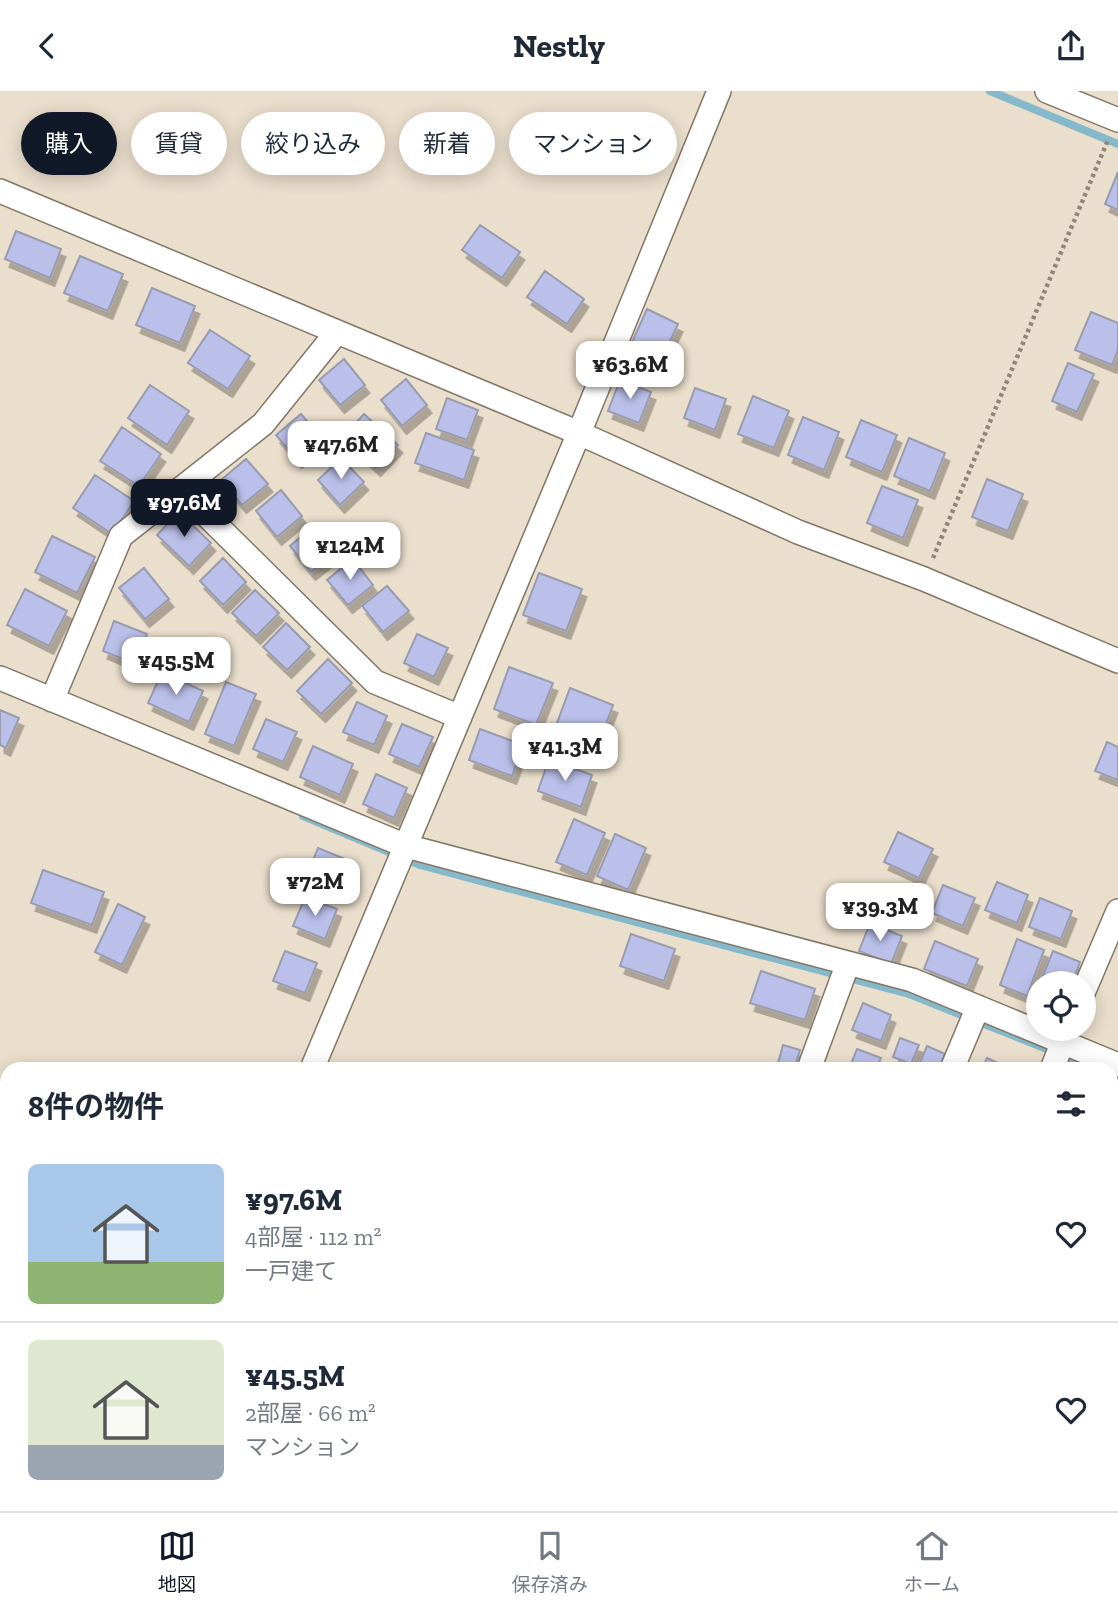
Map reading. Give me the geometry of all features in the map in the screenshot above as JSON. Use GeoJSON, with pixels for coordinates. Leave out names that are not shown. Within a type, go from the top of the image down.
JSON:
{"type":"FeatureCollection","features":[{"type":"Feature","properties":{"kind":"street"},"geometry":{"type":"LineString","coordinates":[[315,1062],[579,433],[719,91]]}},
{"type":"Feature","properties":{"kind":"street"},"geometry":{"type":"LineString","coordinates":[[1047,91],[1117,120]]}},
{"type":"Feature","properties":{"kind":"street"},"geometry":{"type":"LineString","coordinates":[[0,191],[579,433],[798,532],[924,579],[1118,660]]}},
{"type":"Feature","properties":{"kind":"street"},"geometry":{"type":"LineString","coordinates":[[52,700],[121,536],[263,424],[337,332]]}},
{"type":"Feature","properties":{"kind":"street"},"geometry":{"type":"LineString","coordinates":[[180,489],[375,682],[460,717]]}},
{"type":"Feature","properties":{"kind":"street"},"geometry":{"type":"LineString","coordinates":[[0,678],[403,854],[845,972],[912,980],[975,1016],[1060,1050],[1106,1062]]}},
{"type":"Feature","properties":{"kind":"street"},"geometry":{"type":"LineString","coordinates":[[1092,971],[1118,911]]}},
{"type":"Feature","properties":{"kind":"street"},"geometry":{"type":"LineString","coordinates":[[812,1062],[845,972]]}},
{"type":"Feature","properties":{"kind":"street"},"geometry":{"type":"LineString","coordinates":[[955,1062],[975,1016]]}},
{"type":"Feature","properties":{"kind":"path"},"geometry":{"type":"LineString","coordinates":[[924,579],[1117,120]]}},
{"type":"Feature","properties":{"kind":"building"},"geometry":{"type":"Polygon","coordinates":[[[1118,172],[1118,210],[1105,204],[1118,172]]]}},
{"type":"Feature","properties":{"kind":"building"},"geometry":{"type":"Polygon","coordinates":[[[480,225],[520,252],[502,278],[462,250],[480,225]]]}},
{"type":"Feature","properties":{"kind":"building"},"geometry":{"type":"Polygon","coordinates":[[[16,231],[61,249],[50,278],[5,259],[16,231]]]}},
{"type":"Feature","properties":{"kind":"building"},"geometry":{"type":"Polygon","coordinates":[[[80,256],[123,274],[108,311],[64,293],[80,256]]]}},
{"type":"Feature","properties":{"kind":"building"},"geometry":{"type":"Polygon","coordinates":[[[545,271],[584,299],[567,324],[527,297],[545,271]]]}},
{"type":"Feature","properties":{"kind":"building"},"geometry":{"type":"Polygon","coordinates":[[[152,288],[195,306],[180,343],[136,325],[152,288]]]}},
{"type":"Feature","properties":{"kind":"building"},"geometry":{"type":"Polygon","coordinates":[[[647,309],[678,324],[654,376],[623,362],[647,309]]]}},
{"type":"Feature","properties":{"kind":"building"},"geometry":{"type":"Polygon","coordinates":[[[1091,312],[1118,323],[1118,349],[1112,365],[1075,350],[1091,312]]]}},
{"type":"Feature","properties":{"kind":"building"},"geometry":{"type":"Polygon","coordinates":[[[210,330],[250,356],[228,389],[188,363],[210,330]]]}},
{"type":"Feature","properties":{"kind":"building"},"geometry":{"type":"Polygon","coordinates":[[[344,359],[365,385],[340,405],[319,380],[344,359]]]}},
{"type":"Feature","properties":{"kind":"building"},"geometry":{"type":"Polygon","coordinates":[[[1068,363],[1094,374],[1077,412],[1052,401],[1068,363]]]}},
{"type":"Feature","properties":{"kind":"building"},"geometry":{"type":"Polygon","coordinates":[[[406,379],[427,405],[402,426],[381,400],[406,379]]]}},
{"type":"Feature","properties":{"kind":"building"},"geometry":{"type":"Polygon","coordinates":[[[620,380],[651,392],[639,423],[608,411],[620,380]]]}},
{"type":"Feature","properties":{"kind":"building"},"geometry":{"type":"Polygon","coordinates":[[[150,385],[189,411],[167,445],[128,418],[150,385]]]}},
{"type":"Feature","properties":{"kind":"building"},"geometry":{"type":"Polygon","coordinates":[[[695,388],[726,399],[715,430],[684,418],[695,388]]]}},
{"type":"Feature","properties":{"kind":"building"},"geometry":{"type":"Polygon","coordinates":[[[753,396],[789,411],[774,448],[738,434],[753,396]]]}},
{"type":"Feature","properties":{"kind":"building"},"geometry":{"type":"Polygon","coordinates":[[[447,398],[478,410],[467,440],[436,429],[447,398]]]}},
{"type":"Feature","properties":{"kind":"building"},"geometry":{"type":"Polygon","coordinates":[[[301,414],[323,440],[297,460],[276,435],[301,414]]]}},
{"type":"Feature","properties":{"kind":"building"},"geometry":{"type":"Polygon","coordinates":[[[364,414],[398,445],[376,468],[343,437],[364,414]]]}},
{"type":"Feature","properties":{"kind":"building"},"geometry":{"type":"Polygon","coordinates":[[[803,417],[839,432],[824,470],[788,455],[803,417]]]}},
{"type":"Feature","properties":{"kind":"building"},"geometry":{"type":"Polygon","coordinates":[[[861,420],[897,435],[882,472],[846,457],[861,420]]]}},
{"type":"Feature","properties":{"kind":"building"},"geometry":{"type":"Polygon","coordinates":[[[122,427],[161,454],[139,486],[100,461],[122,427]]]}},
{"type":"Feature","properties":{"kind":"building"},"geometry":{"type":"Polygon","coordinates":[[[426,433],[474,450],[464,480],[415,463],[426,433]]]}},
{"type":"Feature","properties":{"kind":"building"},"geometry":{"type":"Polygon","coordinates":[[[909,438],[945,453],[930,491],[894,476],[909,438]]]}},
{"type":"Feature","properties":{"kind":"building"},"geometry":{"type":"Polygon","coordinates":[[[341,458],[364,482],[340,505],[318,480],[341,458]]]}},
{"type":"Feature","properties":{"kind":"building"},"geometry":{"type":"Polygon","coordinates":[[[246,459],[268,484],[242,505],[221,480],[246,459]]]}},
{"type":"Feature","properties":{"kind":"building"},"geometry":{"type":"Polygon","coordinates":[[[95,475],[134,501],[112,534],[73,508],[95,475]]]}},
{"type":"Feature","properties":{"kind":"building"},"geometry":{"type":"Polygon","coordinates":[[[987,479],[1023,494],[1008,531],[972,517],[987,479]]]}},
{"type":"Feature","properties":{"kind":"building"},"geometry":{"type":"Polygon","coordinates":[[[882,486],[918,500],[903,538],[867,523],[882,486]]]}},
{"type":"Feature","properties":{"kind":"building"},"geometry":{"type":"Polygon","coordinates":[[[281,490],[302,516],[277,537],[256,511],[281,490]]]}},
{"type":"Feature","properties":{"kind":"building"},"geometry":{"type":"Polygon","coordinates":[[[179,512],[211,543],[189,566],[157,535],[179,512]]]}},
{"type":"Feature","properties":{"kind":"building"},"geometry":{"type":"Polygon","coordinates":[[[315,525],[337,551],[311,572],[290,546],[315,525]]]}},
{"type":"Feature","properties":{"kind":"building"},"geometry":{"type":"Polygon","coordinates":[[[52,536],[95,557],[77,593],[35,572],[52,536]]]}},
{"type":"Feature","properties":{"kind":"building"},"geometry":{"type":"Polygon","coordinates":[[[223,558],[246,582],[223,605],[200,581],[223,558]]]}},
{"type":"Feature","properties":{"kind":"building"},"geometry":{"type":"Polygon","coordinates":[[[353,559],[373,585],[348,605],[327,580],[353,559]]]}},
{"type":"Feature","properties":{"kind":"building"},"geometry":{"type":"Polygon","coordinates":[[[144,568],[169,599],[145,619],[119,588],[144,568]]]}},
{"type":"Feature","properties":{"kind":"building"},"geometry":{"type":"Polygon","coordinates":[[[539,573],[582,589],[566,631],[523,615],[539,573]]]}},
{"type":"Feature","properties":{"kind":"building"},"geometry":{"type":"Polygon","coordinates":[[[387,586],[409,611],[383,632],[362,606],[387,586]]]}},
{"type":"Feature","properties":{"kind":"building"},"geometry":{"type":"Polygon","coordinates":[[[25,589],[67,611],[49,646],[7,625],[25,589]]]}},
{"type":"Feature","properties":{"kind":"building"},"geometry":{"type":"Polygon","coordinates":[[[255,590],[279,613],[256,636],[232,613],[255,590]]]}},
{"type":"Feature","properties":{"kind":"building"},"geometry":{"type":"Polygon","coordinates":[[[114,621],[147,634],[135,664],[103,651],[114,621]]]}},
{"type":"Feature","properties":{"kind":"building"},"geometry":{"type":"Polygon","coordinates":[[[286,623],[310,647],[287,670],[263,647],[286,623]]]}},
{"type":"Feature","properties":{"kind":"building"},"geometry":{"type":"Polygon","coordinates":[[[417,634],[448,648],[434,677],[404,663],[417,634]]]}},
{"type":"Feature","properties":{"kind":"building"},"geometry":{"type":"Polygon","coordinates":[[[328,659],[352,683],[321,714],[297,691],[328,659]]]}},
{"type":"Feature","properties":{"kind":"building"},"geometry":{"type":"Polygon","coordinates":[[[509,667],[553,683],[536,725],[494,709],[509,667]]]}},
{"type":"Feature","properties":{"kind":"building"},"geometry":{"type":"Polygon","coordinates":[[[162,672],[203,691],[189,722],[148,703],[162,672]]]}},
{"type":"Feature","properties":{"kind":"building"},"geometry":{"type":"Polygon","coordinates":[[[226,682],[256,694],[234,746],[205,734],[226,682]]]}},
{"type":"Feature","properties":{"kind":"building"},"geometry":{"type":"Polygon","coordinates":[[[570,688],[613,705],[597,747],[554,731],[570,688]]]}},
{"type":"Feature","properties":{"kind":"building"},"geometry":{"type":"Polygon","coordinates":[[[357,702],[387,716],[374,745],[343,732],[357,702]]]}},
{"type":"Feature","properties":{"kind":"building"},"geometry":{"type":"Polygon","coordinates":[[[0,710],[19,718],[6,748],[0,745],[0,710]]]}},
{"type":"Feature","properties":{"kind":"building"},"geometry":{"type":"Polygon","coordinates":[[[266,719],[297,732],[283,762],[253,749],[266,719]]]}},
{"type":"Feature","properties":{"kind":"building"},"geometry":{"type":"Polygon","coordinates":[[[402,724],[433,737],[419,767],[389,754],[402,724]]]}},
{"type":"Feature","properties":{"kind":"building"},"geometry":{"type":"Polygon","coordinates":[[[480,729],[523,745],[512,776],[469,760],[480,729]]]}},
{"type":"Feature","properties":{"kind":"building"},"geometry":{"type":"Polygon","coordinates":[[[1107,742],[1118,747],[1118,780],[1095,771],[1107,742]]]}},
{"type":"Feature","properties":{"kind":"building"},"geometry":{"type":"Polygon","coordinates":[[[313,746],[353,764],[340,795],[300,777],[313,746]]]}},
{"type":"Feature","properties":{"kind":"building"},"geometry":{"type":"Polygon","coordinates":[[[549,759],[592,775],[581,807],[538,791],[549,759]]]}},
{"type":"Feature","properties":{"kind":"building"},"geometry":{"type":"Polygon","coordinates":[[[376,774],[407,788],[394,818],[363,804],[376,774]]]}},
{"type":"Feature","properties":{"kind":"building"},"geometry":{"type":"Polygon","coordinates":[[[574,819],[605,833],[587,875],[556,862],[574,819]]]}},
{"type":"Feature","properties":{"kind":"building"},"geometry":{"type":"Polygon","coordinates":[[[898,832],[933,849],[919,878],[884,862],[898,832]]]}},
{"type":"Feature","properties":{"kind":"building"},"geometry":{"type":"Polygon","coordinates":[[[615,834],[646,848],[628,890],[597,876],[615,834]]]}},
{"type":"Feature","properties":{"kind":"building"},"geometry":{"type":"Polygon","coordinates":[[[318,848],[350,861],[339,891],[306,878],[318,848]]]}},
{"type":"Feature","properties":{"kind":"building"},"geometry":{"type":"Polygon","coordinates":[[[43,870],[104,892],[92,925],[31,903],[43,870]]]}},
{"type":"Feature","properties":{"kind":"building"},"geometry":{"type":"Polygon","coordinates":[[[997,882],[1028,895],[1017,923],[985,910],[997,882]]]}},
{"type":"Feature","properties":{"kind":"building"},"geometry":{"type":"Polygon","coordinates":[[[943,885],[975,898],[963,926],[932,913],[943,885]]]}},
{"type":"Feature","properties":{"kind":"building"},"geometry":{"type":"Polygon","coordinates":[[[305,897],[337,909],[325,939],[293,926],[305,897]]]}},
{"type":"Feature","properties":{"kind":"building"},"geometry":{"type":"Polygon","coordinates":[[[1040,898],[1072,911],[1061,939],[1029,927],[1040,898]]]}},
{"type":"Feature","properties":{"kind":"building"},"geometry":{"type":"Polygon","coordinates":[[[118,904],[145,917],[122,965],[95,952],[118,904]]]}},
{"type":"Feature","properties":{"kind":"building"},"geometry":{"type":"Polygon","coordinates":[[[870,923],[902,936],[891,964],[859,951],[870,923]]]}},
{"type":"Feature","properties":{"kind":"building"},"geometry":{"type":"Polygon","coordinates":[[[631,934],[675,949],[664,981],[620,966],[631,934]]]}},
{"type":"Feature","properties":{"kind":"building"},"geometry":{"type":"Polygon","coordinates":[[[1017,939],[1044,950],[1036,971],[1026,971],[1026,996],[1000,985],[1017,939]]]}},
{"type":"Feature","properties":{"kind":"building"},"geometry":{"type":"Polygon","coordinates":[[[935,941],[978,959],[967,986],[924,969],[935,941]]]}},
{"type":"Feature","properties":{"kind":"building"},"geometry":{"type":"Polygon","coordinates":[[[285,951],[317,963],[305,993],[273,981],[285,951]]]}},
{"type":"Feature","properties":{"kind":"building"},"geometry":{"type":"Polygon","coordinates":[[[1053,951],[1080,962],[1077,971],[1045,971],[1053,951]]]}},
{"type":"Feature","properties":{"kind":"building"},"geometry":{"type":"Polygon","coordinates":[[[761,971],[815,989],[805,1020],[750,1003],[761,971]]]}},
{"type":"Feature","properties":{"kind":"building"},"geometry":{"type":"Polygon","coordinates":[[[863,1003],[891,1015],[881,1041],[852,1030],[863,1003]]]}},
{"type":"Feature","properties":{"kind":"building"},"geometry":{"type":"Polygon","coordinates":[[[900,1038],[919,1045],[912,1062],[893,1057],[900,1038]]]}},
{"type":"Feature","properties":{"kind":"building"},"geometry":{"type":"Polygon","coordinates":[[[783,1045],[800,1050],[796,1062],[778,1062],[783,1045]]]}},
{"type":"Feature","properties":{"kind":"building"},"geometry":{"type":"Polygon","coordinates":[[[927,1046],[945,1054],[942,1062],[920,1062],[927,1046]]]}},
{"type":"Feature","properties":{"kind":"building"},"geometry":{"type":"Polygon","coordinates":[[[857,1049],[881,1058],[879,1062],[852,1062],[857,1049]]]}},
{"type":"Feature","properties":{"kind":"waterway"},"geometry":{"type":"LineString","coordinates":[[990,91],[1118,144]]}},
{"type":"Feature","properties":{"kind":"waterway"},"geometry":{"type":"LineString","coordinates":[[303,816],[420,865],[909,994],[1079,1062]]}}]}
